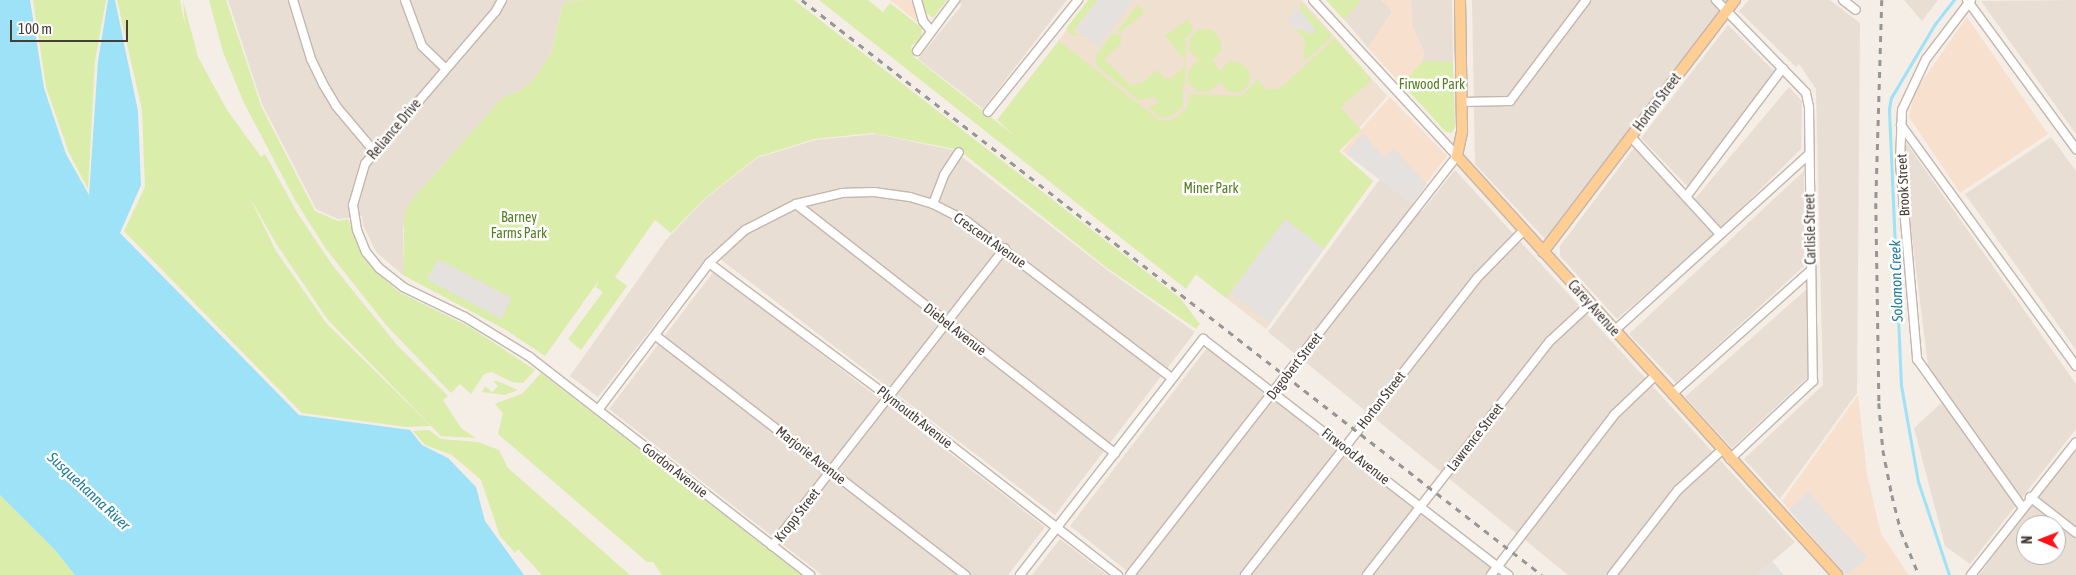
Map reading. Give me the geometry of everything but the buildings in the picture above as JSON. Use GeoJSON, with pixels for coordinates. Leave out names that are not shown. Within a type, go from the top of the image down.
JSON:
{"type":"FeatureCollection","features":[{"type":"Feature","properties":{"kind":"main road"},"geometry":{"type":"LineString","coordinates":[[1457,156],[1462,132],[1460,0]]}},
{"type":"Feature","properties":{"kind":"main road","name":"Horton Street"},"geometry":{"type":"LineString","coordinates":[[1543,252],[1735,0]]}},
{"type":"Feature","properties":{"kind":"main road","name":"Carey Avenue"},"geometry":{"type":"LineString","coordinates":[[1457,156],[1837,575]]}},
{"type":"Feature","properties":{"kind":"street"},"geometry":{"type":"LineString","coordinates":[[293,0],[311,59],[323,84],[336,106],[374,150]]}},
{"type":"Feature","properties":{"kind":"street"},"geometry":{"type":"LineString","coordinates":[[405,0],[422,46],[446,69]]}},
{"type":"Feature","properties":{"kind":"street","name":"Reliance Drive"},"geometry":{"type":"LineString","coordinates":[[502,0],[496,12],[374,150],[358,178],[353,205],[357,230],[372,260],[403,287],[491,332],[542,365]]}},
{"type":"Feature","properties":{"kind":"street"},"geometry":{"type":"LineString","coordinates":[[917,0],[923,21],[931,31]]}},
{"type":"Feature","properties":{"kind":"street"},"geometry":{"type":"LineString","coordinates":[[917,51],[955,0]]}},
{"type":"Feature","properties":{"kind":"street"},"geometry":{"type":"LineString","coordinates":[[988,112],[1078,0]]}},
{"type":"Feature","properties":{"kind":"street"},"geometry":{"type":"LineString","coordinates":[[1313,0],[1457,156]]}},
{"type":"Feature","properties":{"kind":"street"},"geometry":{"type":"LineString","coordinates":[[1462,102],[1510,101],[1586,0]]}},
{"type":"Feature","properties":{"kind":"street","name":"Carlisle Street"},"geometry":{"type":"LineString","coordinates":[[1716,0],[1783,68],[1808,99],[1813,381],[1730,459]]}},
{"type":"Feature","properties":{"kind":"street"},"geometry":{"type":"LineString","coordinates":[[1843,0],[1856,10]]}},
{"type":"Feature","properties":{"kind":"street"},"geometry":{"type":"LineString","coordinates":[[1969,1],[2076,150]]}},
{"type":"Feature","properties":{"kind":"street","name":"Brook Street"},"geometry":{"type":"LineString","coordinates":[[1969,1],[1918,73],[1904,102],[1900,125],[1900,163],[1917,359],[1922,371],[2022,507]]}},
{"type":"Feature","properties":{"kind":"street"},"geometry":{"type":"LineString","coordinates":[[1686,197],[1783,68]]}},
{"type":"Feature","properties":{"kind":"street"},"geometry":{"type":"LineString","coordinates":[[1900,125],[2076,366]]}},
{"type":"Feature","properties":{"kind":"street"},"geometry":{"type":"LineString","coordinates":[[1631,137],[1720,234]]}},
{"type":"Feature","properties":{"kind":"street"},"geometry":{"type":"LineString","coordinates":[[932,204],[944,175],[959,152]]}},
{"type":"Feature","properties":{"kind":"street"},"geometry":{"type":"LineString","coordinates":[[1614,331],[1808,155]]}},
{"type":"Feature","properties":{"kind":"street","name":"Dagobert Street"},"geometry":{"type":"LineString","coordinates":[[1130,575],[1457,156]]}},
{"type":"Feature","properties":{"kind":"street","name":"Crescent Avenue"},"geometry":{"type":"LineString","coordinates":[[598,410],[656,336],[709,263],[745,230],[796,204],[842,193],[874,192],[932,204],[966,220],[1005,248],[1172,378]]}},
{"type":"Feature","properties":{"kind":"street","name":"Diebel Avenue"},"geometry":{"type":"LineString","coordinates":[[796,204],[1115,453]]}},
{"type":"Feature","properties":{"kind":"street","name":"Horton Street"},"geometry":{"type":"LineString","coordinates":[[1246,575],[1477,278],[1524,230]]}},
{"type":"Feature","properties":{"kind":"street","name":"Kropp Street"},"geometry":{"type":"LineString","coordinates":[[772,546],[1005,248]]}},
{"type":"Feature","properties":{"kind":"street","name":"Plymouth Avenue"},"geometry":{"type":"LineString","coordinates":[[709,263],[889,397],[1118,575]]}},
{"type":"Feature","properties":{"kind":"street"},"geometry":{"type":"LineString","coordinates":[[1672,394],[1811,270]]}},
{"type":"Feature","properties":{"kind":"street","name":"Lawrence Street"},"geometry":{"type":"LineString","coordinates":[[1367,575],[1550,340],[1590,304]]}},
{"type":"Feature","properties":{"kind":"street","name":"Marjorie Avenue"},"geometry":{"type":"LineString","coordinates":[[656,336],[965,575]]}},
{"type":"Feature","properties":{"kind":"street","name":"Firwood Avenue"},"geometry":{"type":"LineString","coordinates":[[1172,378],[1203,339],[1274,392],[1508,575]]}},
{"type":"Feature","properties":{"kind":"street","name":"Gordon Avenue"},"geometry":{"type":"LineString","coordinates":[[542,365],[810,575]]}},
{"type":"Feature","properties":{"kind":"street"},"geometry":{"type":"LineString","coordinates":[[1491,575],[1614,415],[1655,376]]}},
{"type":"Feature","properties":{"kind":"street"},"geometry":{"type":"LineString","coordinates":[[1020,575],[1172,378]]}},
{"type":"Feature","properties":{"kind":"street"},"geometry":{"type":"LineString","coordinates":[[1982,575],[1973,572],[2022,507],[2076,442]]}},
{"type":"Feature","properties":{"kind":"street"},"geometry":{"type":"LineString","coordinates":[[1612,575],[1678,490],[1722,450]]}},
{"type":"Feature","properties":{"kind":"street"},"geometry":{"type":"LineString","coordinates":[[2030,497],[2076,533]]}},
{"type":"Feature","properties":{"kind":"shaded area"},"geometry":{"type":"Polygon","coordinates":[[[228,0],[584,0],[563,3],[551,54],[532,81],[519,91],[502,98],[408,204],[403,229],[403,275],[376,252],[363,225],[362,216],[338,219],[316,209],[262,104],[228,0]]]}},
{"type":"Feature","properties":{"kind":"shaded area"},"geometry":{"type":"Polygon","coordinates":[[[890,0],[913,0],[920,24],[890,0]]]}},
{"type":"Feature","properties":{"kind":"shaded area"},"geometry":{"type":"Polygon","coordinates":[[[956,0],[1067,0],[983,109],[918,59],[962,5],[956,0]]]}},
{"type":"Feature","properties":{"kind":"shaded area","name":"Miner Park"},"geometry":{"type":"Polygon","coordinates":[[[1090,0],[1302,0],[1387,96],[1339,151],[1373,181],[1266,329],[997,120],[1090,0]]]}},
{"type":"Feature","properties":{"kind":"shaded area"},"geometry":{"type":"Polygon","coordinates":[[[1098,0],[1133,0],[1098,47],[1076,30],[1098,0]]]}},
{"type":"Feature","properties":{"kind":"shaded area"},"geometry":{"type":"Polygon","coordinates":[[[1360,0],[1381,0],[1393,11],[1368,48],[1343,18],[1360,0]]]}},
{"type":"Feature","properties":{"kind":"shaded area"},"geometry":{"type":"Polygon","coordinates":[[[1381,0],[1411,0],[1412,26],[1424,52],[1422,62],[1402,85],[1368,48],[1393,11],[1381,0]]]}},
{"type":"Feature","properties":{"kind":"shaded area"},"geometry":{"type":"Polygon","coordinates":[[[1411,0],[1452,0],[1453,63],[1422,62],[1424,52],[1412,26],[1411,0]]]}},
{"type":"Feature","properties":{"kind":"shaded area"},"geometry":{"type":"Polygon","coordinates":[[[1472,0],[1728,0],[1545,239],[1475,164],[1472,0]]]}},
{"type":"Feature","properties":{"kind":"shaded area"},"geometry":{"type":"Polygon","coordinates":[[[1749,0],[1830,0],[1860,23],[1857,393],[1780,499],[1744,459],[1823,385],[1816,89],[1799,64],[1796,67],[1739,11],[1749,0]]]}},
{"type":"Feature","properties":{"kind":"shaded area"},"geometry":{"type":"Polygon","coordinates":[[[1904,0],[1938,0],[1922,21],[1904,0]]]}},
{"type":"Feature","properties":{"kind":"shaded area"},"geometry":{"type":"Polygon","coordinates":[[[2076,0],[2076,134],[1981,1],[2076,0]]]}},
{"type":"Feature","properties":{"kind":"shaded area"},"geometry":{"type":"Polygon","coordinates":[[[1299,9],[1316,30],[1310,35],[1302,28],[1296,30],[1286,19],[1299,9]]]}},
{"type":"Feature","properties":{"kind":"shaded area"},"geometry":{"type":"Polygon","coordinates":[[[1967,17],[2048,134],[1960,193],[1909,117],[1914,93],[1967,17]]]}},
{"type":"Feature","properties":{"kind":"shaded area"},"geometry":{"type":"Polygon","coordinates":[[[1728,25],[1776,73],[1689,188],[1641,138],[1728,25]]]}},
{"type":"Feature","properties":{"kind":"shaded area"},"geometry":{"type":"Polygon","coordinates":[[[1789,87],[1802,101],[1801,149],[1712,237],[1617,319],[1560,256],[1560,246],[1634,148],[1688,207],[1789,87]]]}},
{"type":"Feature","properties":{"kind":"shaded area"},"geometry":{"type":"Polygon","coordinates":[[[1390,97],[1447,156],[1412,202],[1342,151],[1390,97]]]}},
{"type":"Feature","properties":{"kind":"shaded area"},"geometry":{"type":"Polygon","coordinates":[[[1363,133],[1384,157],[1394,148],[1427,184],[1412,204],[1346,154],[1363,133]]]}},
{"type":"Feature","properties":{"kind":"shaded area"},"geometry":{"type":"Polygon","coordinates":[[[876,134],[953,150],[1106,269],[1195,332],[1055,515],[711,252],[598,397],[570,376],[666,240],[705,199],[757,158],[815,140],[876,134]]]}},
{"type":"Feature","properties":{"kind":"shaded area"},"geometry":{"type":"Polygon","coordinates":[[[2051,137],[2076,171],[2076,350],[1965,194],[2051,137]]]}},
{"type":"Feature","properties":{"kind":"shaded area"},"geometry":{"type":"Polygon","coordinates":[[[1907,144],[2076,384],[2076,429],[1970,564],[1945,546],[1914,428],[1949,396],[1928,366],[1901,148],[1907,144]]]}},
{"type":"Feature","properties":{"kind":"shaded area"},"geometry":{"type":"Polygon","coordinates":[[[1455,170],[1795,542],[1756,575],[1568,575],[1268,332],[1380,179],[1422,211],[1455,170]]]}},
{"type":"Feature","properties":{"kind":"shaded area"},"geometry":{"type":"Polygon","coordinates":[[[1804,171],[1804,266],[1676,383],[1629,334],[1804,171]]]}},
{"type":"Feature","properties":{"kind":"shaded area"},"geometry":{"type":"Polygon","coordinates":[[[1285,219],[1324,249],[1270,323],[1230,293],[1285,219]]]}},
{"type":"Feature","properties":{"kind":"shaded area"},"geometry":{"type":"Polygon","coordinates":[[[438,259],[512,298],[501,319],[427,279],[438,259]]]}},
{"type":"Feature","properties":{"kind":"shaded area"},"geometry":{"type":"Polygon","coordinates":[[[714,271],[1045,527],[1008,575],[822,575],[609,409],[714,271]]]}},
{"type":"Feature","properties":{"kind":"shaded area"},"geometry":{"type":"Polygon","coordinates":[[[1808,288],[1807,378],[1732,448],[1685,397],[1808,288]]]}},
{"type":"Feature","properties":{"kind":"shaded area"},"geometry":{"type":"Polygon","coordinates":[[[1207,348],[1500,575],[1132,575],[1070,526],[1207,348]]]}},
{"type":"Feature","properties":{"kind":"shaded area"},"geometry":{"type":"Polygon","coordinates":[[[1858,395],[1867,474],[1881,534],[1909,575],[1844,575],[1782,501],[1858,395]]]}},
{"type":"Feature","properties":{"kind":"shaded area"},"geometry":{"type":"Polygon","coordinates":[[[2076,451],[2076,575],[1979,575],[2016,525],[2016,565],[2066,565],[2066,515],[2024,515],[2076,451]]]}},
{"type":"Feature","properties":{"kind":"shaded area"},"geometry":{"type":"Polygon","coordinates":[[[1808,492],[1867,557],[1847,575],[1789,510],[1808,492]]]}},
{"type":"Feature","properties":{"kind":"shaded area"},"geometry":{"type":"Polygon","coordinates":[[[1060,539],[1107,575],[1032,575],[1060,539]]]}},
{"type":"Feature","properties":{"kind":"shaded area"},"geometry":{"type":"Polygon","coordinates":[[[1772,561],[1784,575],[1756,575],[1772,561]]]}},
{"type":"Feature","properties":{"kind":"green space"},"geometry":{"type":"Polygon","coordinates":[[[33,0],[106,0],[95,61],[88,189],[69,153],[46,87],[33,0]]]}},
{"type":"Feature","properties":{"kind":"green space"},"geometry":{"type":"Polygon","coordinates":[[[117,0],[180,0],[185,25],[183,0],[198,57],[227,110],[261,157],[265,154],[298,214],[333,266],[397,345],[448,396],[443,400],[461,428],[476,438],[441,436],[328,320],[277,245],[250,198],[276,251],[327,324],[431,426],[407,427],[302,413],[124,231],[145,187],[142,110],[117,0]]]}},
{"type":"Feature","properties":{"kind":"green space"},"geometry":{"type":"Polygon","coordinates":[[[209,0],[226,0],[261,106],[315,211],[338,221],[348,219],[362,256],[377,273],[399,292],[470,327],[535,370],[523,383],[512,382],[492,372],[484,374],[471,394],[460,384],[451,393],[387,326],[326,249],[295,200],[244,103],[223,52],[209,0]]]}},
{"type":"Feature","properties":{"kind":"green space","name":"Barney Farms Park"},"geometry":{"type":"Polygon","coordinates":[[[584,0],[794,0],[1180,298],[1200,324],[1196,329],[1107,268],[959,150],[873,133],[814,139],[757,157],[704,199],[671,233],[655,220],[615,277],[627,286],[581,350],[568,339],[603,292],[596,287],[599,280],[545,356],[506,330],[403,275],[404,218],[408,204],[502,98],[519,91],[532,81],[551,54],[563,3],[584,0]]]}},
{"type":"Feature","properties":{"kind":"green space","name":"Miner Park"},"geometry":{"type":"Polygon","coordinates":[[[819,0],[868,0],[883,12],[890,3],[922,28],[921,39],[911,46],[913,56],[1015,136],[997,120],[1059,41],[1159,120],[1172,120],[1186,110],[1190,94],[1241,96],[1258,80],[1266,89],[1279,89],[1335,38],[1372,80],[1340,107],[1361,130],[1339,151],[1373,181],[1324,249],[1285,220],[1226,298],[1196,274],[1186,289],[819,0]]]}},
{"type":"Feature","properties":{"kind":"green space"},"geometry":{"type":"Polygon","coordinates":[[[922,0],[947,0],[933,18],[924,11],[922,0]]]}},
{"type":"Feature","properties":{"kind":"green space"},"geometry":{"type":"Polygon","coordinates":[[[1088,0],[1097,0],[1073,31],[1079,35],[1074,36],[1066,29],[1088,0]]]}},
{"type":"Feature","properties":{"kind":"green space"},"geometry":{"type":"Polygon","coordinates":[[[1326,0],[1361,0],[1344,20],[1326,0]]]}},
{"type":"Feature","properties":{"kind":"green space"},"geometry":{"type":"Polygon","coordinates":[[[1301,3],[1331,34],[1331,38],[1306,60],[1303,59],[1305,40],[1296,30],[1316,30],[1300,11],[1301,3]]]}},
{"type":"Feature","properties":{"kind":"green space"},"geometry":{"type":"Polygon","coordinates":[[[1137,5],[1143,9],[1142,14],[1121,32],[1117,32],[1137,5]]]}},
{"type":"Feature","properties":{"kind":"green space"},"geometry":{"type":"Polygon","coordinates":[[[1188,19],[1193,31],[1186,37],[1185,60],[1165,36],[1188,19]]]}},
{"type":"Feature","properties":{"kind":"green space"},"geometry":{"type":"Polygon","coordinates":[[[1199,29],[1212,30],[1220,39],[1221,51],[1212,60],[1220,71],[1229,61],[1241,63],[1250,72],[1249,84],[1240,93],[1227,91],[1220,82],[1209,91],[1196,91],[1187,81],[1190,68],[1199,59],[1189,51],[1190,38],[1199,29]]]}},
{"type":"Feature","properties":{"kind":"green space"},"geometry":{"type":"Polygon","coordinates":[[[1112,34],[1121,35],[1121,44],[1104,59],[1130,85],[1142,83],[1157,70],[1164,78],[1172,78],[1183,68],[1185,60],[1185,84],[1174,84],[1183,85],[1183,107],[1171,116],[1160,117],[1148,107],[1158,104],[1155,97],[1139,100],[1097,66],[1096,55],[1112,34]]]}},
{"type":"Feature","properties":{"kind":"green space","name":"Firwood Park"},"geometry":{"type":"Polygon","coordinates":[[[1423,61],[1453,62],[1455,126],[1452,133],[1446,132],[1402,84],[1423,61]]]}},
{"type":"Feature","properties":{"kind":"green space"},"geometry":{"type":"Polygon","coordinates":[[[541,373],[801,575],[662,575],[653,562],[647,562],[498,434],[503,413],[495,404],[523,393],[541,373]]]}},
{"type":"Feature","properties":{"kind":"green space"},"geometry":{"type":"Polygon","coordinates":[[[493,381],[518,390],[505,395],[482,392],[485,386],[492,392],[498,386],[493,381]]]}},
{"type":"Feature","properties":{"kind":"green space"},"geometry":{"type":"Polygon","coordinates":[[[429,430],[441,439],[478,442],[499,450],[508,468],[630,575],[542,575],[518,549],[515,553],[500,536],[481,480],[452,455],[425,445],[413,431],[429,430]]]}},
{"type":"Feature","properties":{"kind":"green space"},"geometry":{"type":"Polygon","coordinates":[[[0,495],[56,551],[75,575],[0,575],[0,495]]]}},
{"type":"Feature","properties":{"kind":"water","name":"Susquehanna River"},"geometry":{"type":"Polygon","coordinates":[[[0,0],[30,0],[44,88],[66,154],[89,195],[98,61],[108,0],[115,0],[138,111],[141,185],[120,233],[299,415],[410,430],[422,445],[448,458],[476,487],[485,521],[524,575],[75,575],[56,551],[0,495],[0,0]]]}},
{"type":"Feature","properties":{"kind":"waterway","name":"Solomon Creek"},"geometry":{"type":"LineString","coordinates":[[1949,575],[1918,482],[1901,386],[1889,109],[1891,98],[1935,24],[1954,0]]}},
{"type":"Feature","properties":{"kind":"railway"},"geometry":{"type":"LineString","coordinates":[[802,0],[1542,575]]}},
{"type":"Feature","properties":{"kind":"railway"},"geometry":{"type":"LineString","coordinates":[[1882,0],[1876,203],[1879,403],[1883,450],[1892,495],[1901,531],[1919,575]]}}]}
